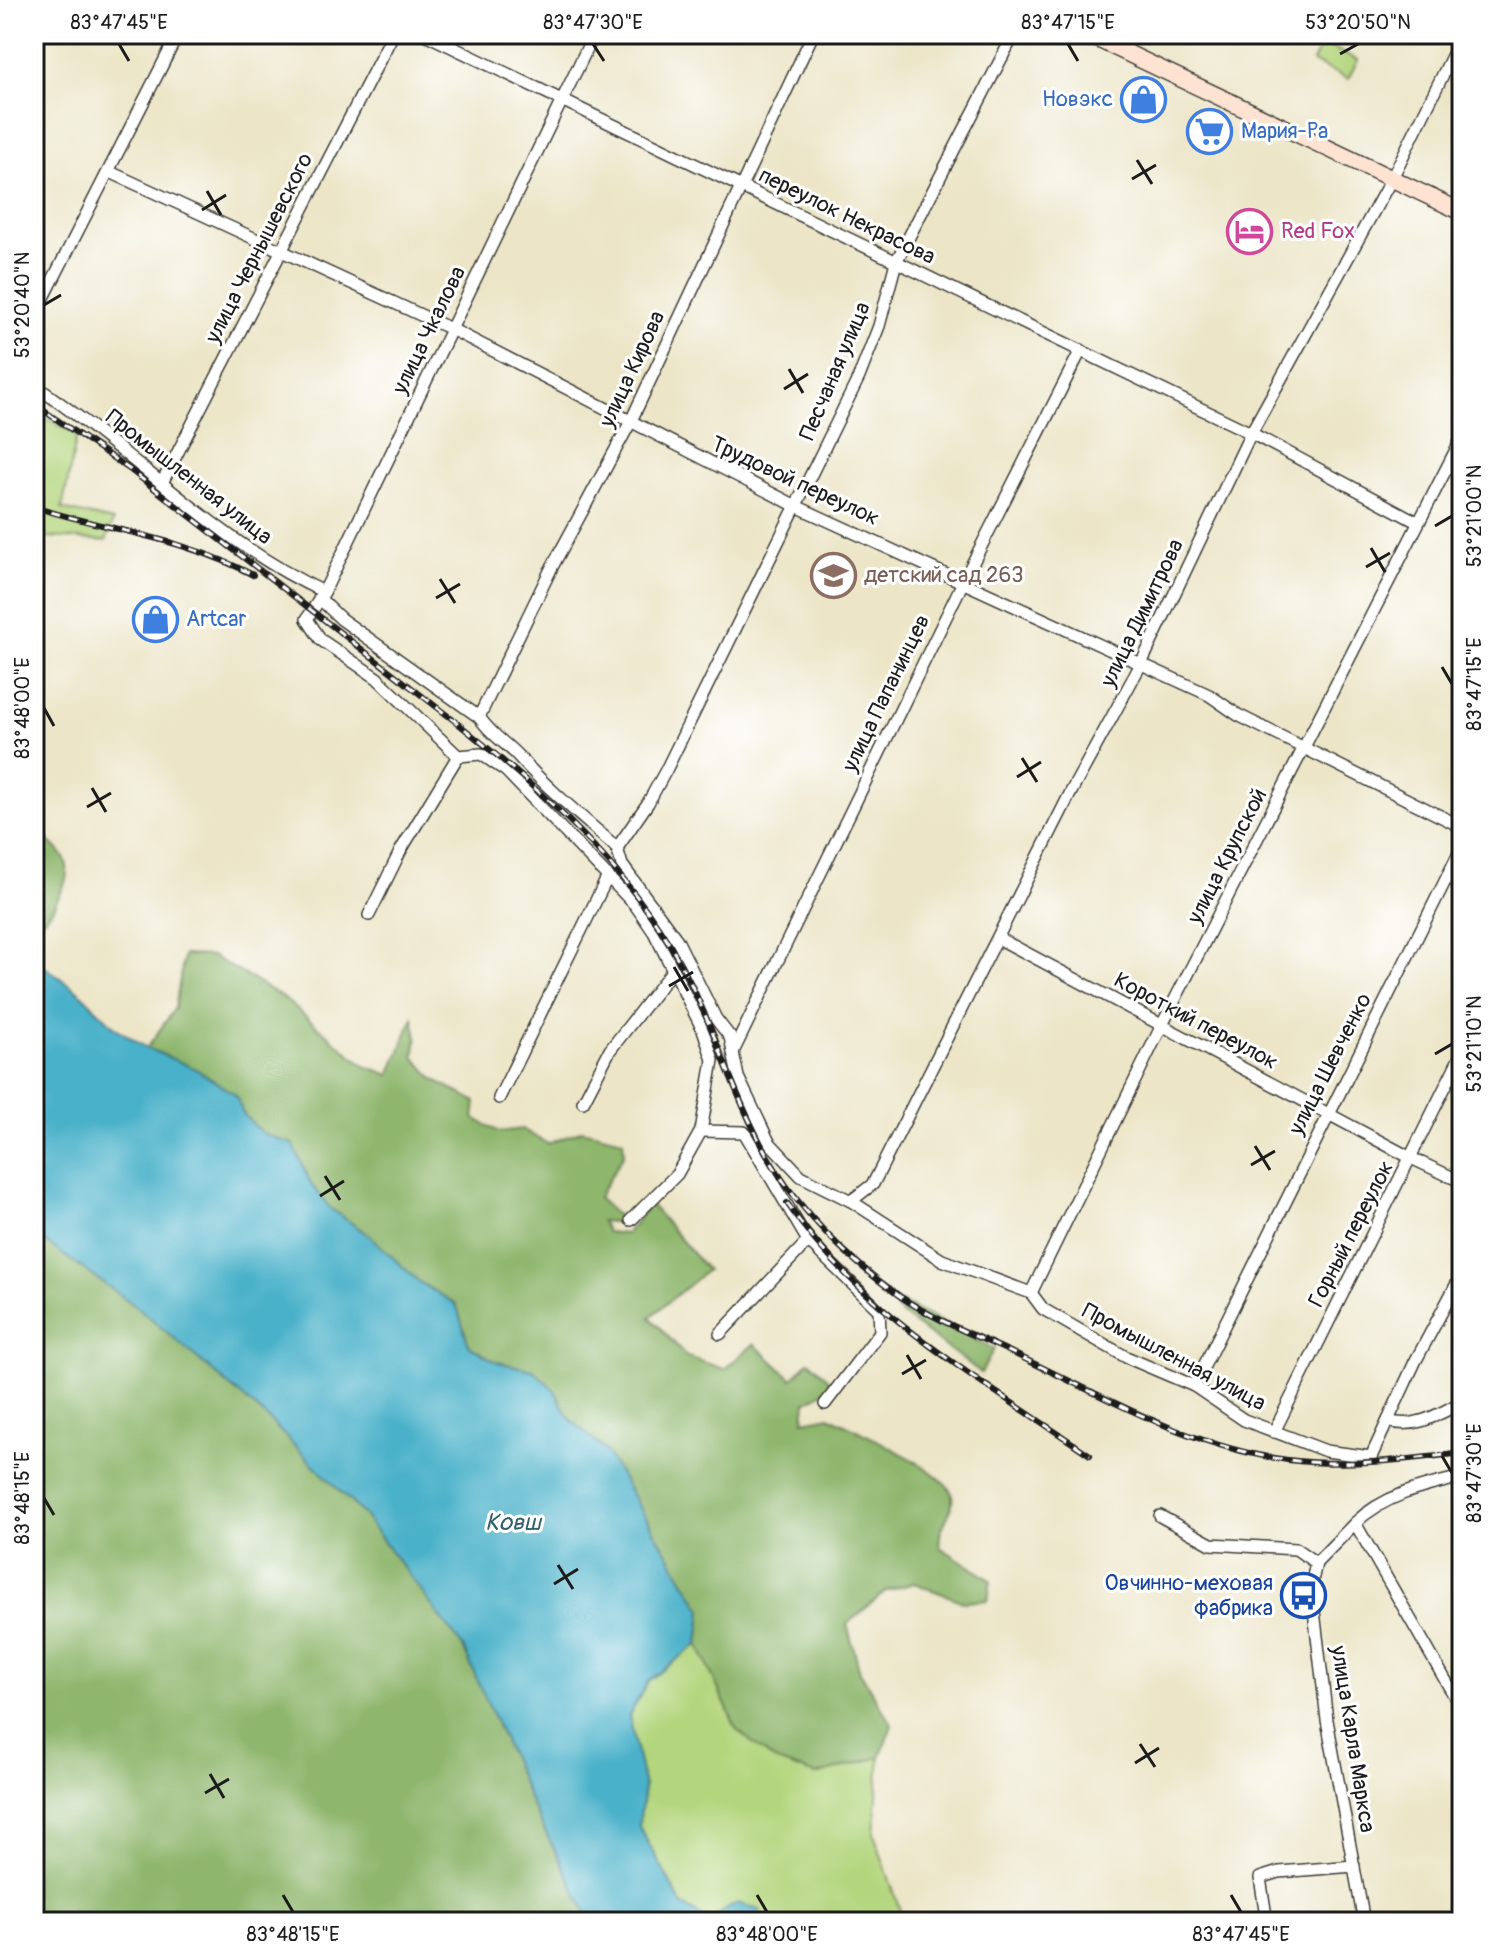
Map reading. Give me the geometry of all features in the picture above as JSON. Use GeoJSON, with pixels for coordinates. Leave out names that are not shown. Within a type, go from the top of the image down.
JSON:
{"type":"FeatureCollection","features":[{"type":"Feature","properties":{"kind":"main road"},"geometry":{"type":"LineString","coordinates":[[1087,34],[1462,212]]}},
{"type":"Feature","properties":{"kind":"street"},"geometry":{"type":"LineString","coordinates":[[34,317],[178,34]]}},
{"type":"Feature","properties":{"kind":"street","name":"улица Чернышевского"},"geometry":{"type":"LineString","coordinates":[[163,481],[278,252],[393,34]]}},
{"type":"Feature","properties":{"kind":"street","name":"переулок Некрасова"},"geometry":{"type":"LineString","coordinates":[[425,34],[1251,433],[1417,522]]}},
{"type":"Feature","properties":{"kind":"street","name":"улица Чкалова"},"geometry":{"type":"LineString","coordinates":[[458,756],[377,678],[321,640],[307,619],[322,595],[594,34]]}},
{"type":"Feature","properties":{"kind":"street","name":"улица Кирова"},"geometry":{"type":"LineString","coordinates":[[479,717],[551,569],[630,423],[813,34]]}},
{"type":"Feature","properties":{"kind":"street","name":"Песчаная улица"},"geometry":{"type":"LineString","coordinates":[[617,848],[666,770],[859,377],[879,326],[896,262],[1014,34]]}},
{"type":"Feature","properties":{"kind":"street","name":"улица Димитрова"},"geometry":{"type":"LineString","coordinates":[[851,1201],[873,1184],[1141,664],[1251,433],[1392,178],[1462,36]]}},
{"type":"Feature","properties":{"kind":"street","name":"Трудовой переулок"},"geometry":{"type":"LineString","coordinates":[[110,172],[278,252],[451,329],[796,506],[964,580],[1209,695],[1238,715],[1462,827]]}},
{"type":"Feature","properties":{"kind":"street","name":"улица Папанинцев"},"geometry":{"type":"LineString","coordinates":[[731,1056],[964,580],[1081,350]]}},
{"type":"Feature","properties":{"kind":"street","name":"Промышленная улица"},"geometry":{"type":"LineString","coordinates":[[34,385],[85,419],[264,561],[322,595],[341,619],[479,717],[494,739],[512,750],[539,781],[617,848],[622,865],[651,902],[695,970],[716,1019],[730,1037],[731,1056],[747,1098],[776,1154],[813,1184],[851,1201],[942,1260],[1031,1293],[1043,1309],[1099,1342],[1194,1386],[1244,1420],[1326,1451],[1371,1457],[1388,1421]]}},
{"type":"Feature","properties":{"kind":"street","name":"улица Крупской"},"geometry":{"type":"LineString","coordinates":[[1031,1293],[1162,1025],[1462,438]]}},
{"type":"Feature","properties":{"kind":"street"},"geometry":{"type":"LineString","coordinates":[[369,915],[401,850],[458,756],[481,754],[506,771],[608,876],[654,932],[704,1032],[713,1060],[701,1131],[677,1174],[631,1220]]}},
{"type":"Feature","properties":{"kind":"street","name":"улица Шевченко"},"geometry":{"type":"LineString","coordinates":[[1194,1386],[1327,1113],[1462,847]]}},
{"type":"Feature","properties":{"kind":"street"},"geometry":{"type":"LineString","coordinates":[[499,1098],[608,876]]}},
{"type":"Feature","properties":{"kind":"street","name":"Короткий переулок"},"geometry":{"type":"LineString","coordinates":[[998,938],[1411,1158],[1462,1182]]}},
{"type":"Feature","properties":{"kind":"street"},"geometry":{"type":"LineString","coordinates":[[583,1102],[610,1050],[672,971]]}},
{"type":"Feature","properties":{"kind":"street","name":"Горный переулок"},"geometry":{"type":"LineString","coordinates":[[1274,1432],[1462,1053]]}},
{"type":"Feature","properties":{"kind":"street"},"geometry":{"type":"LineString","coordinates":[[701,1131],[744,1132],[808,1241],[879,1310],[880,1332],[825,1404]]}},
{"type":"Feature","properties":{"kind":"street"},"geometry":{"type":"LineString","coordinates":[[720,1334],[808,1241]]}},
{"type":"Feature","properties":{"kind":"street"},"geometry":{"type":"LineString","coordinates":[[1462,1274],[1388,1421],[1407,1425],[1429,1419],[1462,1402]]}},
{"type":"Feature","properties":{"kind":"street"},"geometry":{"type":"LineString","coordinates":[[1160,1516],[1211,1544],[1296,1549],[1316,1563],[1369,1509],[1416,1488],[1462,1477]]}},
{"type":"Feature","properties":{"kind":"street"},"geometry":{"type":"LineString","coordinates":[[1355,1523],[1462,1709]]}},
{"type":"Feature","properties":{"kind":"street","name":"улица Карла Маркса"},"geometry":{"type":"LineString","coordinates":[[1316,1563],[1311,1586],[1327,1720],[1364,1922]]}},
{"type":"Feature","properties":{"kind":"street"},"geometry":{"type":"LineString","coordinates":[[1267,1922],[1260,1878],[1279,1872],[1354,1866]]}},
{"type":"Feature","properties":{"kind":"green space"},"geometry":{"type":"Polygon","coordinates":[[[1322,43],[1358,60],[1348,79],[1313,62],[1322,43]]]}},
{"type":"Feature","properties":{"kind":"green space"},"geometry":{"type":"Polygon","coordinates":[[[34,412],[77,435],[62,509],[113,521],[106,541],[34,536],[34,412]]]}},
{"type":"Feature","properties":{"kind":"green space"},"geometry":{"type":"Polygon","coordinates":[[[34,827],[64,857],[67,874],[52,909],[34,924],[34,827]]]}},
{"type":"Feature","properties":{"kind":"green space"},"geometry":{"type":"Polygon","coordinates":[[[184,955],[212,956],[282,997],[365,1066],[390,1075],[413,1018],[417,1038],[414,1057],[435,1080],[476,1102],[474,1118],[499,1132],[522,1129],[548,1144],[582,1130],[623,1140],[624,1154],[598,1198],[625,1223],[601,1221],[607,1232],[626,1234],[650,1204],[707,1270],[650,1317],[687,1357],[724,1369],[754,1344],[792,1379],[809,1361],[835,1385],[806,1402],[804,1421],[829,1416],[918,1463],[947,1485],[952,1502],[939,1540],[940,1547],[991,1580],[988,1600],[964,1602],[914,1583],[886,1591],[847,1624],[860,1672],[892,1725],[880,1757],[816,1775],[774,1760],[737,1730],[698,1644],[702,1610],[605,1450],[570,1419],[554,1389],[533,1370],[497,1362],[469,1346],[456,1304],[419,1282],[370,1236],[331,1209],[311,1184],[293,1144],[263,1134],[243,1114],[147,1048],[175,1008],[184,955]]]}},
{"type":"Feature","properties":{"kind":"green space"},"geometry":{"type":"Polygon","coordinates":[[[34,1234],[140,1309],[265,1416],[363,1514],[463,1647],[532,1805],[591,1922],[34,1922],[34,1234]]]}},
{"type":"Feature","properties":{"kind":"green space"},"geometry":{"type":"Polygon","coordinates":[[[901,1302],[994,1349],[981,1373],[896,1310],[901,1302]]]}},
{"type":"Feature","properties":{"kind":"green space"},"geometry":{"type":"Polygon","coordinates":[[[698,1644],[737,1730],[816,1775],[880,1757],[874,1834],[904,1922],[760,1922],[760,1909],[709,1920],[683,1906],[638,1826],[644,1787],[629,1716],[648,1681],[698,1644]]]}},
{"type":"Feature","properties":{"kind":"water","name":"Ковш"},"geometry":{"type":"Polygon","coordinates":[[[34,959],[78,991],[116,1028],[147,1048],[194,1068],[236,1095],[243,1114],[263,1134],[293,1144],[311,1184],[331,1209],[370,1236],[419,1282],[456,1304],[469,1346],[497,1362],[533,1370],[554,1389],[570,1419],[605,1450],[702,1610],[698,1644],[648,1681],[629,1716],[644,1787],[639,1826],[683,1906],[709,1920],[737,1903],[760,1909],[760,1922],[591,1922],[532,1805],[463,1647],[363,1514],[265,1416],[140,1309],[34,1234],[34,959]]]}},
{"type":"Feature","properties":{"kind":"railway"},"geometry":{"type":"LineString","coordinates":[[34,404],[129,469],[456,722],[519,774],[580,831],[634,893],[679,961],[755,1131],[786,1185],[824,1231],[901,1297],[949,1324],[1126,1408],[1188,1435],[1221,1445],[1288,1460],[1332,1463],[1462,1453]]}},
{"type":"Feature","properties":{"kind":"railway"},"geometry":{"type":"LineString","coordinates":[[34,507],[173,543],[227,562],[253,575]]}},
{"type":"Feature","properties":{"kind":"railway"},"geometry":{"type":"LineString","coordinates":[[787,1203],[816,1242],[887,1311],[967,1372],[1090,1455]]}},
{"type":"Feature","properties":{"kind":"place","name":"Новэкс"},"geometry":{"type":"Point","coordinates":[1144,99]}},
{"type":"Feature","properties":{"kind":"place","name":"Мария-Ра"},"geometry":{"type":"Point","coordinates":[1210,131]}},
{"type":"Feature","properties":{"kind":"place","name":"Red Fox"},"geometry":{"type":"Point","coordinates":[1250,231]}},
{"type":"Feature","properties":{"kind":"place","name":"детский сад 263"},"geometry":{"type":"Point","coordinates":[833,575]}},
{"type":"Feature","properties":{"kind":"place","name":"Artcar"},"geometry":{"type":"Point","coordinates":[155,619]}},
{"type":"Feature","properties":{"kind":"place","name":"Овчинно-меховая фабрика"},"geometry":{"type":"Point","coordinates":[1304,1596]}}]}
